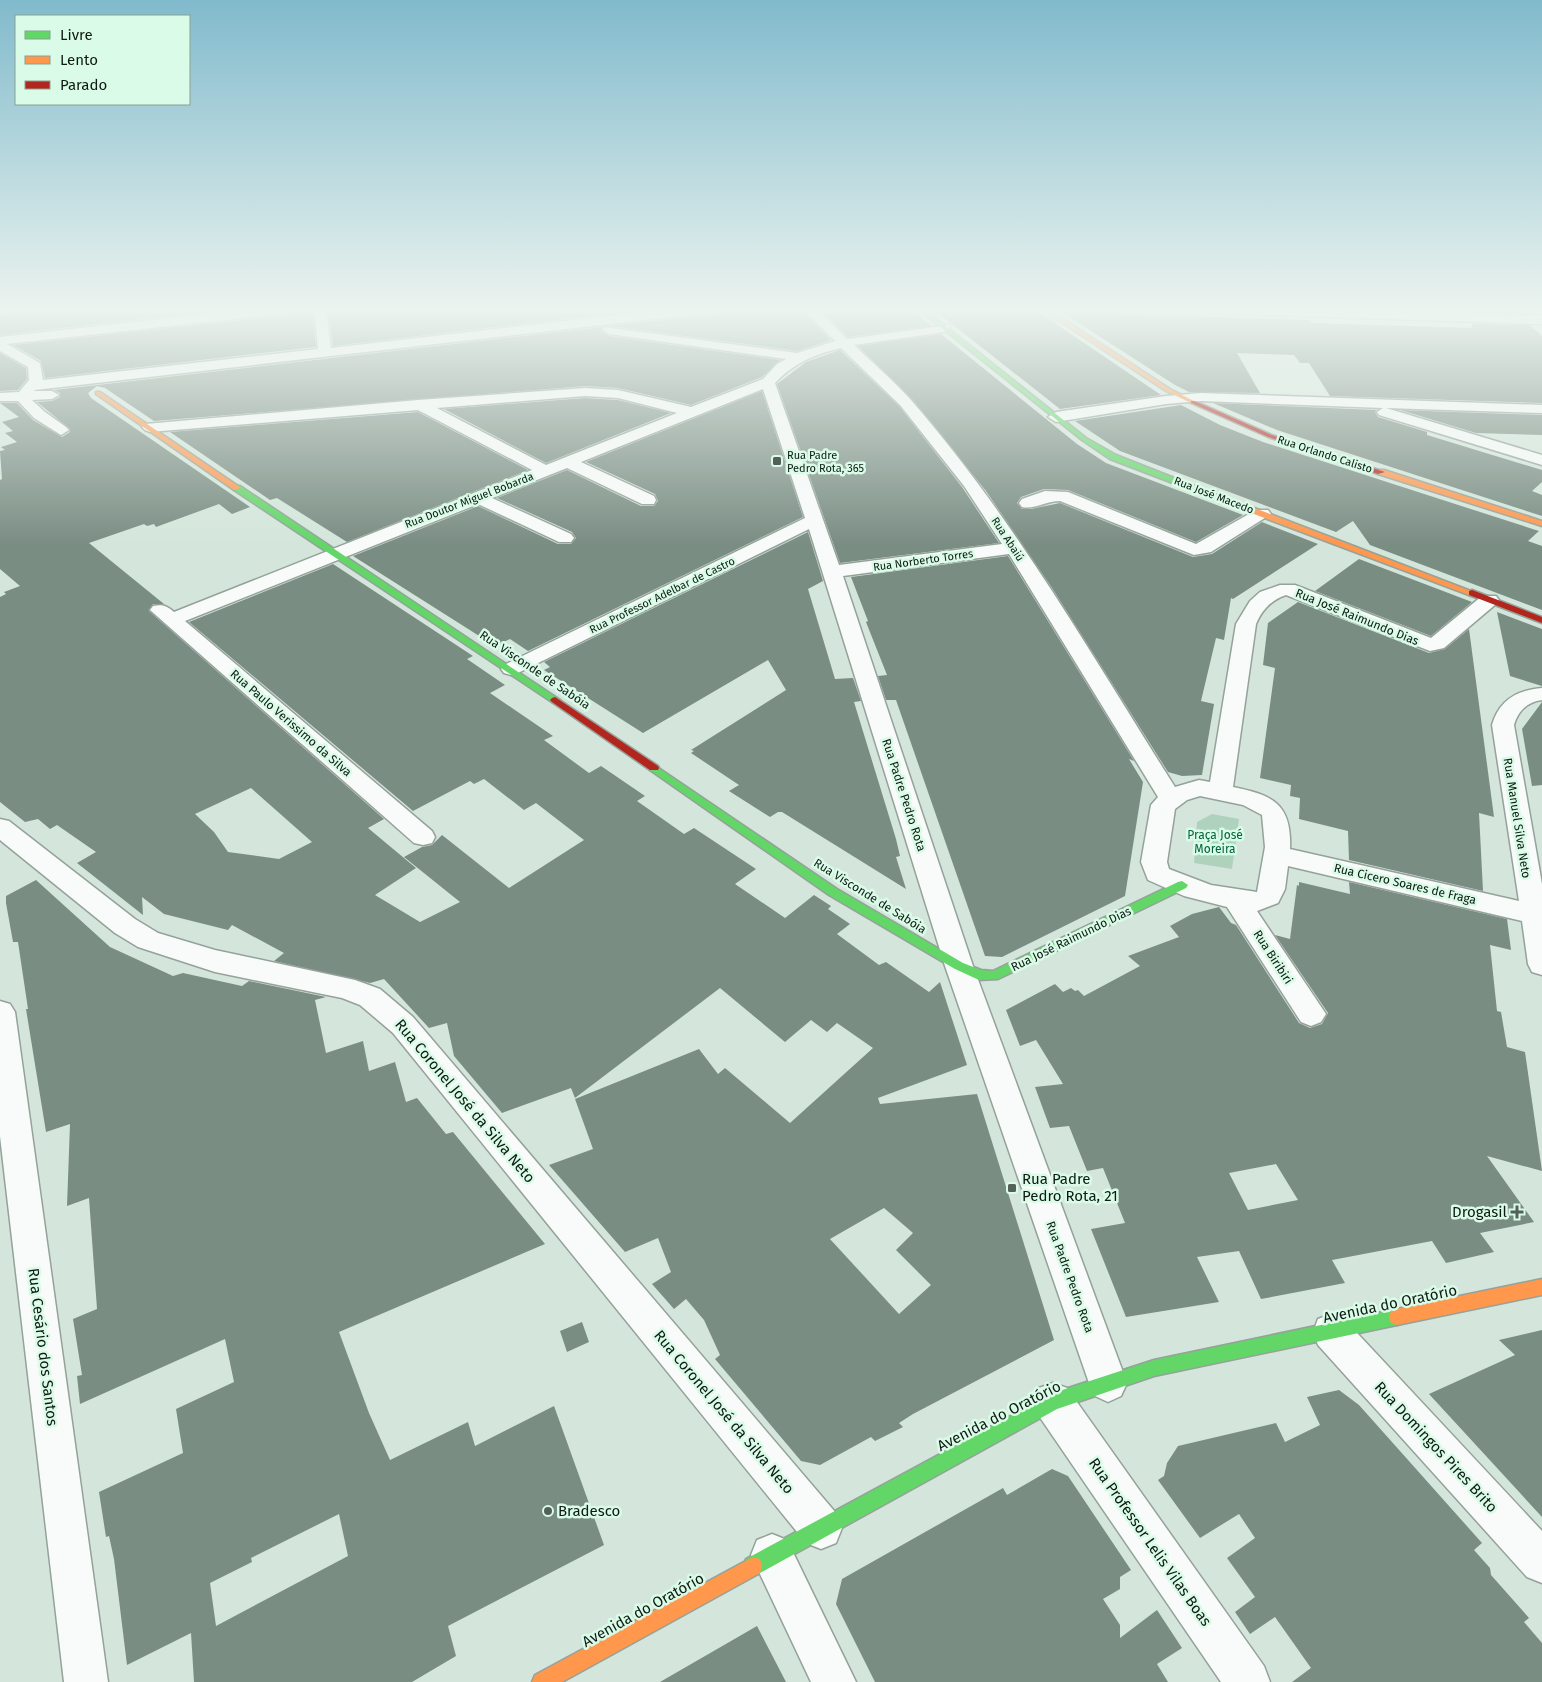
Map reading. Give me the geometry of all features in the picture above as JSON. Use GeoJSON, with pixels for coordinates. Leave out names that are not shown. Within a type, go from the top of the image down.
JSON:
{"type":"FeatureCollection","features":[{"type":"Feature","properties":{"kind":"street"},"geometry":{"type":"LineString","coordinates":[[30,387],[26,404],[61,430]]}},
{"type":"Feature","properties":{"kind":"street"},"geometry":{"type":"LineString","coordinates":[[0,397],[49,387]]}},
{"type":"Feature","properties":{"kind":"street"},"geometry":{"type":"LineString","coordinates":[[28,391],[98,393],[101,387]]}},
{"type":"Feature","properties":{"kind":"street","name":"Rua Doutor Miguel Bobarda"},"geometry":{"type":"LineString","coordinates":[[165,615],[334,554],[754,387]]}},
{"type":"Feature","properties":{"kind":"street","name":"Rua Padre Pedro Rota"},"geometry":{"type":"LineString","coordinates":[[770,387],[832,572],[959,966],[1108,1383]]}},
{"type":"Feature","properties":{"kind":"street","name":"Rua Abaiú"},"geometry":{"type":"LineString","coordinates":[[888,387],[917,416],[970,483],[1014,548],[1170,798]]}},
{"type":"Feature","properties":{"kind":"street","name":"Rua José Macedo"},"geometry":{"type":"LineString","coordinates":[[1019,387],[1084,439],[1113,456],[1542,620]]}},
{"type":"Feature","properties":{"kind":"street","name":"Rua Orlando Calisto"},"geometry":{"type":"LineString","coordinates":[[1165,387],[1182,398],[1227,419],[1270,436],[1542,524]]}},
{"type":"Feature","properties":{"kind":"street"},"geometry":{"type":"LineString","coordinates":[[150,427],[418,404],[603,392],[691,412]]}},
{"type":"Feature","properties":{"kind":"street","name":"Rua Visconde de Sabóia"},"geometry":{"type":"LineString","coordinates":[[98,393],[334,554],[511,669],[834,892],[959,966]]}},
{"type":"Feature","properties":{"kind":"street"},"geometry":{"type":"LineString","coordinates":[[1056,417],[1182,398],[1542,409]]}},
{"type":"Feature","properties":{"kind":"street"},"geometry":{"type":"LineString","coordinates":[[1352,402],[1542,460]]}},
{"type":"Feature","properties":{"kind":"street"},"geometry":{"type":"LineString","coordinates":[[418,404],[546,470]]}},
{"type":"Feature","properties":{"kind":"street"},"geometry":{"type":"LineString","coordinates":[[567,462],[648,500]]}},
{"type":"Feature","properties":{"kind":"street"},"geometry":{"type":"LineString","coordinates":[[1028,503],[1045,496],[1062,496],[1194,550],[1205,548],[1262,514]]}},
{"type":"Feature","properties":{"kind":"street"},"geometry":{"type":"LineString","coordinates":[[477,497],[565,538]]}},
{"type":"Feature","properties":{"kind":"street","name":"Rua Professor Adelbar de Castro"},"geometry":{"type":"LineString","coordinates":[[511,669],[814,520]]}},
{"type":"Feature","properties":{"kind":"street","name":"Rua Norberto Torres"},"geometry":{"type":"LineString","coordinates":[[832,572],[1014,548]]}},
{"type":"Feature","properties":{"kind":"street","name":"Rua José Raimundo Dias"},"geometry":{"type":"LineString","coordinates":[[1220,792],[1246,624],[1256,604],[1270,594],[1288,589],[1430,646],[1437,644],[1489,600]]}},
{"type":"Feature","properties":{"kind":"street","name":"Rua Paulo Verissimo da Silva"},"geometry":{"type":"LineString","coordinates":[[165,615],[423,837]]}},
{"type":"Feature","properties":{"kind":"street","name":"Rua Manuel Silva Neto"},"geometry":{"type":"LineString","coordinates":[[1542,694],[1525,697],[1518,702],[1505,715],[1504,725],[1542,964]]}},
{"type":"Feature","properties":{"kind":"street"},"geometry":{"type":"LineString","coordinates":[[1199,788],[1257,801],[1272,811],[1276,827],[1276,855],[1271,892],[1267,898],[1255,902],[1235,900],[1182,885],[1161,878],[1157,874],[1154,865],[1161,812],[1163,805],[1170,798],[1199,788]]}},
{"type":"Feature","properties":{"kind":"street","name":"Rua Coronel José da Silva Neto"},"geometry":{"type":"LineString","coordinates":[[0,827],[125,926],[148,940],[178,951],[215,961],[345,988],[370,997],[387,1010],[403,1025],[822,1528]]}},
{"type":"Feature","properties":{"kind":"street","name":"Rua Cicero Soares de Fraga"},"geometry":{"type":"LineString","coordinates":[[1276,855],[1533,914]]}},
{"type":"Feature","properties":{"kind":"street","name":"Rua José Raimundo Dias"},"geometry":{"type":"LineString","coordinates":[[959,966],[979,975],[994,976],[1182,885]]}},
{"type":"Feature","properties":{"kind":"street","name":"Rua Biribiri"},"geometry":{"type":"LineString","coordinates":[[1235,900],[1311,1014]]}},
{"type":"Feature","properties":{"kind":"street","name":"Rua Cesário dos Santos"},"geometry":{"type":"LineString","coordinates":[[0,1012],[86,1682]]}},
{"type":"Feature","properties":{"kind":"street","name":"Avenida do Oratório"},"geometry":{"type":"LineString","coordinates":[[542,1682],[1053,1402],[1154,1368],[1542,1287]]}},
{"type":"Feature","properties":{"kind":"street","name":"Rua Domingos Pires Brito"},"geometry":{"type":"LineString","coordinates":[[1331,1332],[1542,1562]]}},
{"type":"Feature","properties":{"kind":"street","name":"Rua Professor Lelis Vilas Boas"},"geometry":{"type":"LineString","coordinates":[[1053,1402],[1248,1682]]}},
{"type":"Feature","properties":{"kind":"street"},"geometry":{"type":"LineString","coordinates":[[772,1555],[834,1682]]}},
{"type":"Feature","properties":{"kind":"green space","name":"Praça José Moreira"},"geometry":{"type":"Polygon","coordinates":[[[1212,814],[1239,819],[1232,869],[1194,863],[1197,822],[1212,814]]]}},
{"type":"Feature","properties":{"kind":"building"},"geometry":{"type":"Polygon","coordinates":[[[0,387],[20,387],[18,390],[0,391],[0,387]]]}},
{"type":"Feature","properties":{"kind":"building"},"geometry":{"type":"Polygon","coordinates":[[[95,387],[88,393],[91,398],[250,507],[232,514],[219,504],[156,527],[154,524],[147,526],[144,524],[89,543],[164,604],[153,604],[149,611],[384,819],[368,828],[416,868],[375,895],[420,922],[460,902],[404,857],[422,847],[432,845],[442,835],[509,888],[584,840],[536,803],[524,810],[484,779],[474,784],[470,781],[413,811],[189,622],[333,564],[473,656],[467,659],[505,685],[490,693],[553,736],[544,740],[589,773],[601,766],[645,796],[637,801],[684,834],[694,828],[756,869],[735,884],[785,918],[814,895],[831,906],[828,909],[850,924],[837,934],[879,965],[886,962],[929,992],[940,982],[967,1065],[878,1098],[880,1104],[977,1094],[1054,1340],[913,1414],[899,1423],[903,1427],[875,1441],[871,1437],[820,1465],[801,1461],[715,1359],[720,1355],[704,1320],[686,1299],[674,1309],[652,1284],[671,1272],[658,1238],[625,1252],[549,1165],[593,1149],[575,1099],[699,1049],[718,1074],[725,1068],[790,1123],[873,1048],[837,1023],[827,1032],[811,1020],[785,1042],[720,988],[575,1098],[571,1088],[502,1113],[454,1056],[447,1023],[429,1028],[384,979],[370,983],[274,961],[284,953],[232,925],[228,930],[164,914],[142,897],[143,915],[77,863],[96,852],[57,825],[50,829],[38,819],[25,822],[0,802],[0,597],[6,594],[4,592],[20,586],[0,569],[0,480],[2,479],[0,451],[5,450],[1,447],[17,442],[5,433],[13,431],[2,422],[19,417],[0,403],[17,403],[33,420],[62,437],[70,432],[70,429],[37,402],[52,401],[60,397],[60,393],[54,390],[95,387]],[[251,788],[195,814],[214,832],[228,852],[279,859],[312,842],[251,788]],[[884,1208],[830,1239],[899,1314],[931,1285],[896,1250],[913,1233],[884,1208]]]}},
{"type":"Feature","properties":{"kind":"building"},"geometry":{"type":"Polygon","coordinates":[[[103,387],[567,387],[154,421],[103,387]]]}},
{"type":"Feature","properties":{"kind":"building"},"geometry":{"type":"Polygon","coordinates":[[[610,387],[735,387],[691,405],[610,387]]]}},
{"type":"Feature","properties":{"kind":"building"},"geometry":{"type":"Polygon","coordinates":[[[778,387],[880,387],[899,406],[962,487],[999,543],[840,563],[778,387]]]}},
{"type":"Feature","properties":{"kind":"building"},"geometry":{"type":"Polygon","coordinates":[[[900,387],[1007,387],[1077,444],[1106,463],[1243,515],[1196,542],[1068,490],[1044,489],[1021,497],[1017,503],[1022,509],[1060,503],[1193,557],[1212,554],[1262,522],[1318,544],[1233,599],[1231,598],[1224,640],[1216,638],[1201,701],[1214,704],[1202,775],[1182,776],[1168,772],[1052,588],[986,491],[912,399],[900,387]]]}},
{"type":"Feature","properties":{"kind":"building"},"geometry":{"type":"Polygon","coordinates":[[[1033,387],[1150,387],[1161,395],[1060,409],[1033,387]]]}},
{"type":"Feature","properties":{"kind":"building"},"geometry":{"type":"Polygon","coordinates":[[[1180,387],[1257,387],[1260,393],[1189,392],[1180,387]]]}},
{"type":"Feature","properties":{"kind":"building"},"geometry":{"type":"Polygon","coordinates":[[[1325,387],[1542,387],[1542,403],[1330,396],[1325,387]]]}},
{"type":"Feature","properties":{"kind":"building"},"geometry":{"type":"Polygon","coordinates":[[[762,391],[803,517],[528,651],[510,639],[495,646],[353,556],[478,506],[558,544],[571,544],[576,538],[572,532],[497,498],[567,470],[641,506],[654,506],[658,501],[655,494],[586,462],[762,391]]]}},
{"type":"Feature","properties":{"kind":"building"},"geometry":{"type":"Polygon","coordinates":[[[585,398],[618,400],[671,413],[546,463],[444,409],[585,398]]]}},
{"type":"Feature","properties":{"kind":"building"},"geometry":{"type":"Polygon","coordinates":[[[1213,403],[1377,410],[1375,412],[1378,417],[1427,432],[1427,435],[1542,470],[1542,482],[1532,491],[1542,495],[1542,516],[1277,430],[1213,403]]]}},
{"type":"Feature","properties":{"kind":"building"},"geometry":{"type":"Polygon","coordinates":[[[1181,405],[1220,425],[1263,442],[1539,531],[1528,541],[1542,546],[1542,610],[1370,545],[1353,521],[1336,532],[1120,451],[1075,421],[1181,405]]]}},
{"type":"Feature","properties":{"kind":"building"},"geometry":{"type":"Polygon","coordinates":[[[1400,410],[1542,415],[1542,435],[1476,433],[1400,410]]]}},
{"type":"Feature","properties":{"kind":"building"},"geometry":{"type":"Polygon","coordinates":[[[418,412],[528,470],[347,542],[277,498],[270,500],[170,432],[418,412]]]}},
{"type":"Feature","properties":{"kind":"building"},"geometry":{"type":"Polygon","coordinates":[[[808,532],[823,581],[808,589],[835,679],[853,678],[861,701],[854,702],[896,839],[900,856],[896,857],[906,889],[782,812],[778,812],[770,817],[729,791],[739,785],[691,753],[694,751],[691,750],[786,690],[768,660],[643,733],[544,670],[550,667],[544,662],[808,532]]]}},
{"type":"Feature","properties":{"kind":"building"},"geometry":{"type":"Polygon","coordinates":[[[1008,556],[1134,761],[1129,759],[1143,782],[1125,896],[1002,957],[985,956],[896,700],[886,700],[878,676],[887,675],[851,577],[1008,556]]]}},
{"type":"Feature","properties":{"kind":"building"},"geometry":{"type":"Polygon","coordinates":[[[1359,559],[1472,602],[1431,636],[1315,591],[1359,559]]]}},
{"type":"Feature","properties":{"kind":"building"},"geometry":{"type":"Polygon","coordinates":[[[1298,602],[1429,653],[1445,649],[1469,629],[1494,817],[1479,813],[1483,891],[1349,860],[1348,831],[1299,819],[1300,798],[1290,796],[1291,785],[1260,778],[1275,668],[1263,665],[1268,623],[1298,602]]]}},
{"type":"Feature","properties":{"kind":"building"},"geometry":{"type":"Polygon","coordinates":[[[1497,612],[1542,629],[1542,686],[1510,676],[1497,612]]]}},
{"type":"Feature","properties":{"kind":"building"},"geometry":{"type":"Polygon","coordinates":[[[1542,702],[1542,785],[1532,786],[1522,729],[1542,702]]]}},
{"type":"Feature","properties":{"kind":"building"},"geometry":{"type":"Polygon","coordinates":[[[36,880],[110,947],[173,976],[183,973],[242,986],[249,981],[326,997],[315,1000],[326,1053],[363,1041],[369,1071],[395,1062],[406,1102],[417,1098],[446,1134],[453,1132],[545,1244],[339,1332],[369,1413],[390,1460],[468,1422],[475,1446],[554,1406],[604,1545],[448,1626],[456,1656],[412,1682],[194,1682],[191,1633],[127,1665],[114,1559],[109,1536],[106,1537],[99,1492],[183,1453],[176,1409],[234,1382],[225,1339],[80,1404],[77,1376],[82,1375],[73,1319],[97,1309],[89,1198],[67,1206],[70,1124],[46,1132],[26,1009],[28,1009],[18,942],[13,942],[6,896],[36,880]],[[339,1514],[251,1558],[252,1562],[210,1583],[216,1626],[348,1556],[339,1514]]]}},
{"type":"Feature","properties":{"kind":"building"},"geometry":{"type":"Polygon","coordinates":[[[1299,882],[1350,894],[1349,882],[1507,919],[1511,950],[1490,945],[1497,1011],[1501,1012],[1507,1047],[1525,1052],[1542,1171],[1487,1156],[1534,1222],[1480,1233],[1494,1252],[1446,1263],[1432,1241],[1332,1260],[1345,1283],[1261,1299],[1239,1251],[1197,1257],[1219,1302],[1126,1317],[1091,1229],[1125,1223],[1103,1168],[1087,1171],[1069,1126],[1050,1128],[1035,1087],[1063,1084],[1036,1040],[1020,1046],[1006,1010],[1055,984],[1063,992],[1071,988],[1075,991],[1078,990],[1084,996],[1140,966],[1128,956],[1179,937],[1170,926],[1192,914],[1219,907],[1231,923],[1236,925],[1299,1023],[1310,1028],[1322,1024],[1328,1013],[1275,935],[1290,939],[1297,885],[1299,886],[1299,882]],[[1276,1164],[1229,1173],[1248,1210],[1298,1200],[1276,1164]]]}},
{"type":"Feature","properties":{"kind":"building"},"geometry":{"type":"Polygon","coordinates":[[[582,1322],[589,1342],[567,1352],[560,1331],[582,1322]]]}},
{"type":"Feature","properties":{"kind":"building"},"geometry":{"type":"Polygon","coordinates":[[[1542,1330],[1542,1517],[1429,1394],[1515,1355],[1499,1340],[1542,1330]]]}},
{"type":"Feature","properties":{"kind":"building"},"geometry":{"type":"Polygon","coordinates":[[[1339,1390],[1359,1405],[1482,1543],[1474,1550],[1490,1568],[1491,1575],[1529,1618],[1524,1622],[1542,1643],[1542,1682],[1292,1682],[1311,1668],[1275,1617],[1250,1634],[1235,1612],[1255,1597],[1227,1558],[1255,1538],[1239,1514],[1200,1538],[1158,1480],[1164,1476],[1167,1463],[1178,1446],[1276,1423],[1285,1442],[1320,1425],[1307,1397],[1339,1390]]]}},
{"type":"Feature","properties":{"kind":"building"},"geometry":{"type":"Polygon","coordinates":[[[1052,1469],[1068,1476],[1131,1570],[1120,1577],[1120,1589],[1103,1599],[1120,1625],[1120,1638],[1157,1610],[1182,1648],[1157,1664],[1168,1682],[875,1682],[836,1604],[842,1579],[1003,1488],[1007,1495],[1052,1469]]]}},
{"type":"Feature","properties":{"kind":"building"},"geometry":{"type":"Polygon","coordinates":[[[757,1626],[786,1682],[660,1682],[757,1626]]]}},
{"type":"Feature","properties":{"kind":"traffic: fast"},"geometry":{"type":"LineString","coordinates":[[1019,387],[1084,439],[1113,457],[1241,506]]}},
{"type":"Feature","properties":{"kind":"traffic: fast"},"geometry":{"type":"LineString","coordinates":[[237,488],[555,700]]}},
{"type":"Feature","properties":{"kind":"traffic: fast"},"geometry":{"type":"LineString","coordinates":[[654,768],[833,892],[959,966],[979,975],[994,976],[1182,885]]}},
{"type":"Feature","properties":{"kind":"traffic: fast"},"geometry":{"type":"LineString","coordinates":[[753,1566],[1053,1402],[1154,1368],[1397,1317]]}},
{"type":"Feature","properties":{"kind":"traffic: slow"},"geometry":{"type":"LineString","coordinates":[[1164,387],[1193,402]]}},
{"type":"Feature","properties":{"kind":"traffic: slow"},"geometry":{"type":"LineString","coordinates":[[98,393],[237,488]]}},
{"type":"Feature","properties":{"kind":"traffic: slow"},"geometry":{"type":"LineString","coordinates":[[1381,472],[1542,524]]}},
{"type":"Feature","properties":{"kind":"traffic: slow"},"geometry":{"type":"LineString","coordinates":[[1241,506],[1472,593]]}},
{"type":"Feature","properties":{"kind":"traffic: slow"},"geometry":{"type":"LineString","coordinates":[[1397,1317],[1542,1287]]}},
{"type":"Feature","properties":{"kind":"traffic: slow"},"geometry":{"type":"LineString","coordinates":[[542,1682],[753,1566]]}},
{"type":"Feature","properties":{"kind":"traffic: jam"},"geometry":{"type":"LineString","coordinates":[[1193,402],[1270,436],[1381,472]]}},
{"type":"Feature","properties":{"kind":"traffic: jam"},"geometry":{"type":"LineString","coordinates":[[1472,593],[1542,620]]}},
{"type":"Feature","properties":{"kind":"traffic: jam"},"geometry":{"type":"LineString","coordinates":[[555,700],[654,768]]}},
{"type":"Feature","properties":{"kind":"place","name":"Rua Padre Pedro Rota, 365"},"geometry":{"type":"Point","coordinates":[777,461]}},
{"type":"Feature","properties":{"kind":"place","name":"Rua Padre Pedro Rota, 21"},"geometry":{"type":"Point","coordinates":[1012,1188]}},
{"type":"Feature","properties":{"kind":"place","name":"Drogasil"},"geometry":{"type":"Point","coordinates":[1517,1212]}},
{"type":"Feature","properties":{"kind":"place","name":"Bradesco"},"geometry":{"type":"Point","coordinates":[548,1511]}}]}
